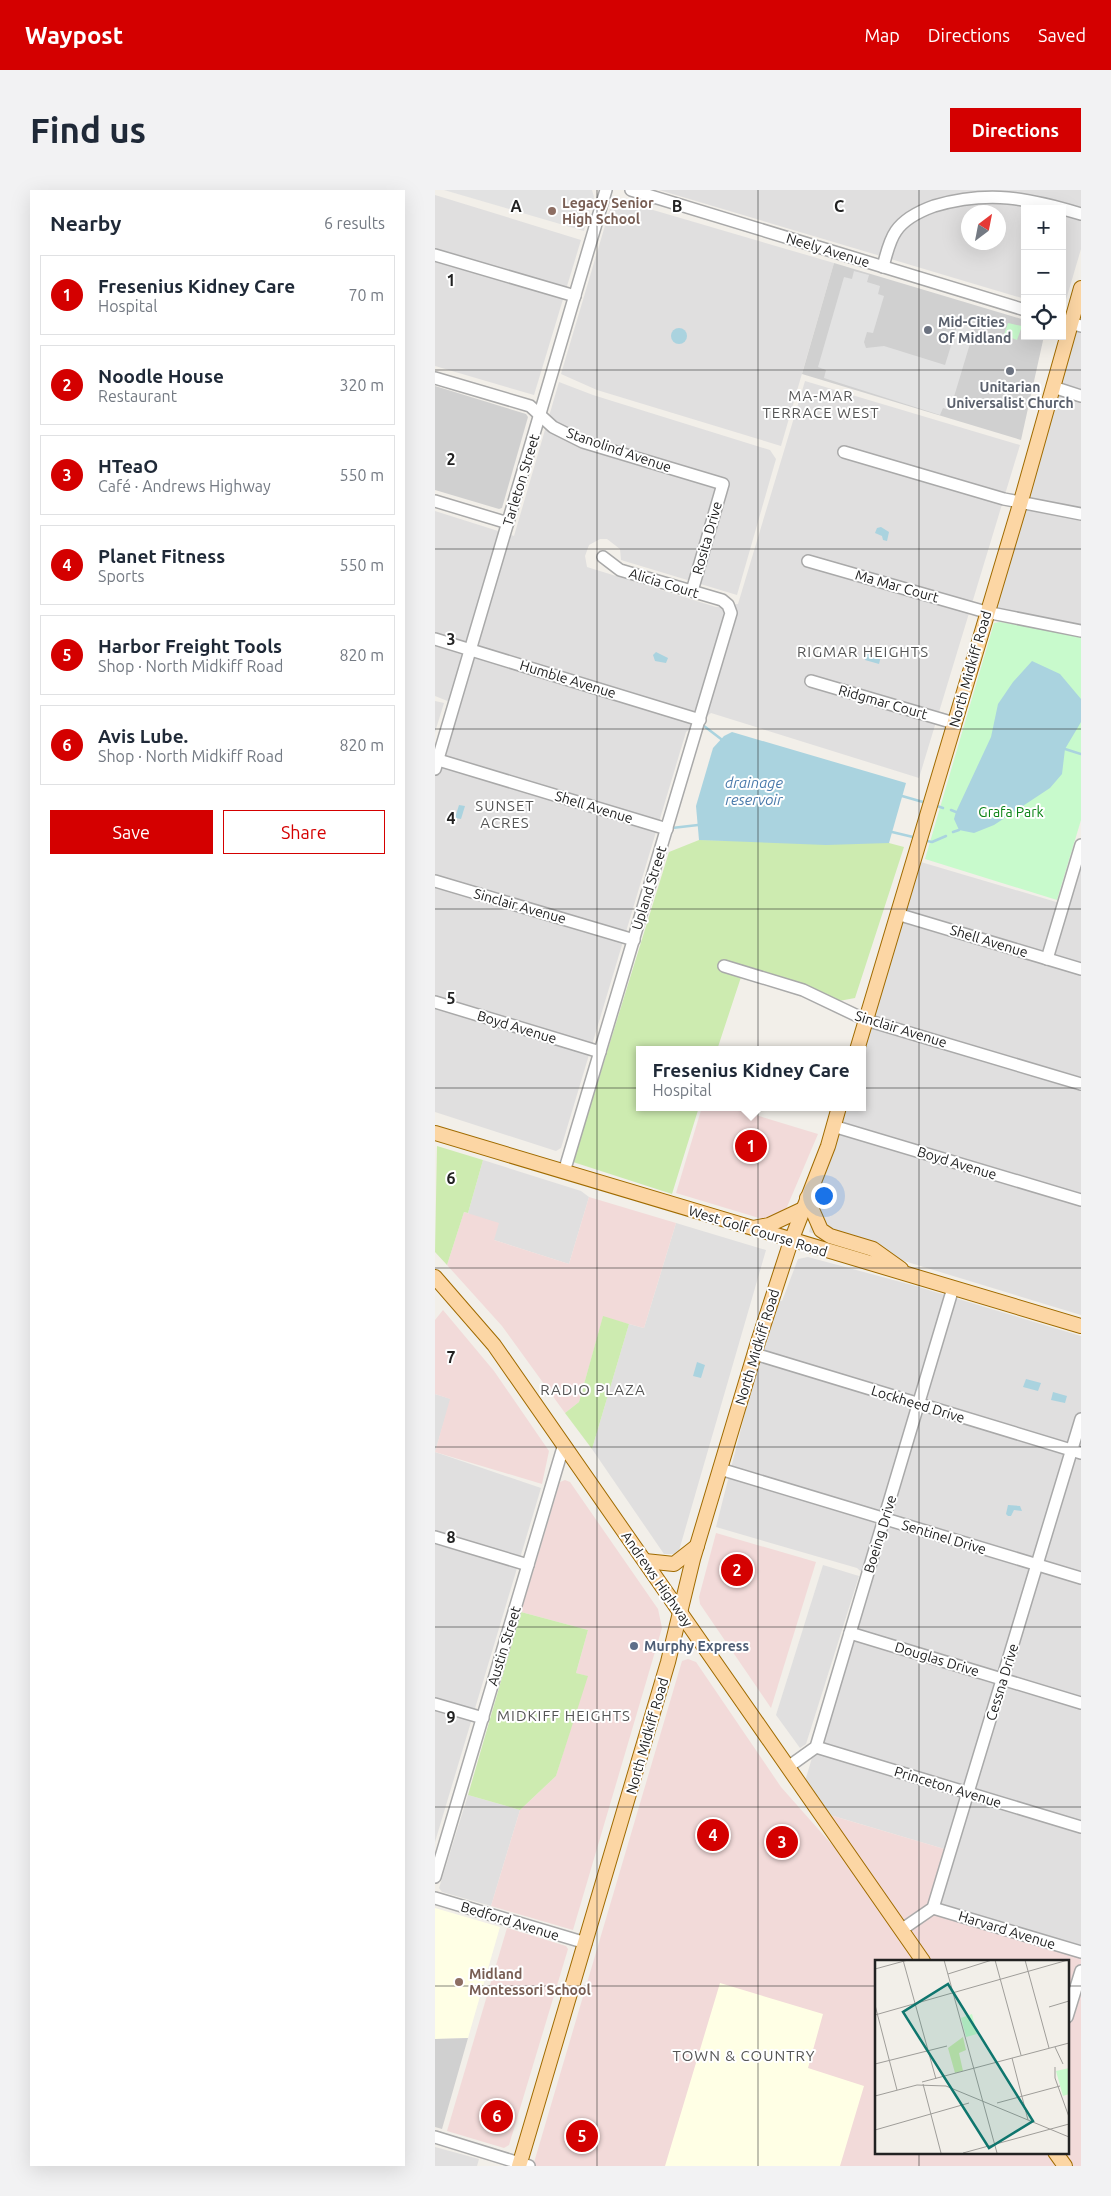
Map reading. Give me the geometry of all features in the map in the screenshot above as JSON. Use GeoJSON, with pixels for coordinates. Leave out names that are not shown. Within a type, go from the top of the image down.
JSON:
{"type":"FeatureCollection","features":[{"type":"Feature","properties":{"kind":"main road","name":"North Midkiff Road"},"geometry":{"type":"LineString","coordinates":[[858,1046],[986,612],[1021,501],[1081,288]]}},
{"type":"Feature","properties":{"kind":"main road","name":"North Midkiff Road"},"geometry":{"type":"LineString","coordinates":[[523,2165],[585,1943],[668,1662],[697,1546],[791,1241],[828,1146],[838,1111]]}},
{"type":"Feature","properties":{"kind":"main road","name":"West Golf Course Road"},"geometry":{"type":"LineString","coordinates":[[435,1133],[791,1241],[1081,1326]]}},
{"type":"Feature","properties":{"kind":"main road"},"geometry":{"type":"LineString","coordinates":[[749,1228],[769,1225],[805,1203],[821,1230],[830,1236],[873,1249],[910,1276]]}},
{"type":"Feature","properties":{"kind":"main road","name":"Andrews Highway"},"geometry":{"type":"LineString","coordinates":[[436,1282],[493,1345],[564,1444],[922,1960]]}},
{"type":"Feature","properties":{"kind":"main road"},"geometry":{"type":"LineString","coordinates":[[645,1562],[674,1564],[697,1546]]}},
{"type":"Feature","properties":{"kind":"main road"},"geometry":{"type":"LineString","coordinates":[[1056,2154],[1065,2166]]}},
{"type":"Feature","properties":{"kind":"street","name":"Tarleton Street"},"geometry":{"type":"LineString","coordinates":[[436,763],[607,190]]}},
{"type":"Feature","properties":{"kind":"street","name":"Neely Avenue"},"geometry":{"type":"LineString","coordinates":[[631,190],[1021,309]]}},
{"type":"Feature","properties":{"kind":"street"},"geometry":{"type":"LineString","coordinates":[[883,267],[896,230],[909,218],[953,199],[984,194],[1007,195],[1081,214]]}},
{"type":"Feature","properties":{"kind":"street"},"geometry":{"type":"LineString","coordinates":[[435,255],[575,296]]}},
{"type":"Feature","properties":{"kind":"street","name":"Stanolind Avenue"},"geometry":{"type":"LineString","coordinates":[[435,378],[530,406],[541,414],[553,427],[583,442],[723,484]]}},
{"type":"Feature","properties":{"kind":"street"},"geometry":{"type":"LineString","coordinates":[[1053,387],[1081,396]]}},
{"type":"Feature","properties":{"kind":"street"},"geometry":{"type":"LineString","coordinates":[[845,452],[1004,499],[1081,514]]}},
{"type":"Feature","properties":{"kind":"street","name":"Rosita Drive"},"geometry":{"type":"LineString","coordinates":[[692,591],[723,484]]}},
{"type":"Feature","properties":{"kind":"street"},"geometry":{"type":"LineString","coordinates":[[435,501],[508,523]]}},
{"type":"Feature","properties":{"kind":"street","name":"Alicia Court"},"geometry":{"type":"LineString","coordinates":[[603,557],[620,570],[722,600],[728,605]]}},
{"type":"Feature","properties":{"kind":"street","name":"Ma Mar Court"},"geometry":{"type":"LineString","coordinates":[[808,561],[986,612],[1081,631]]}},
{"type":"Feature","properties":{"kind":"street","name":"Upland Street"},"geometry":{"type":"LineString","coordinates":[[564,1172],[731,613],[728,605]]}},
{"type":"Feature","properties":{"kind":"street","name":"Humble Avenue"},"geometry":{"type":"LineString","coordinates":[[435,639],[700,720]]}},
{"type":"Feature","properties":{"kind":"street","name":"Ridgmar Court"},"geometry":{"type":"LineString","coordinates":[[811,681],[954,723]]}},
{"type":"Feature","properties":{"kind":"street","name":"Shell Avenue"},"geometry":{"type":"LineString","coordinates":[[436,763],[667,829]]}},
{"type":"Feature","properties":{"kind":"street"},"geometry":{"type":"LineString","coordinates":[[1047,958],[1080,851]]}},
{"type":"Feature","properties":{"kind":"street","name":"Sinclair Avenue"},"geometry":{"type":"LineString","coordinates":[[435,881],[634,940]]}},
{"type":"Feature","properties":{"kind":"street","name":"Shell Avenue"},"geometry":{"type":"LineString","coordinates":[[897,914],[1081,969]]}},
{"type":"Feature","properties":{"kind":"street","name":"Sinclair Avenue"},"geometry":{"type":"LineString","coordinates":[[724,966],[803,990],[866,1020],[1081,1084]]}},
{"type":"Feature","properties":{"kind":"street","name":"Boyd Avenue"},"geometry":{"type":"LineString","coordinates":[[435,1002],[600,1052]]}},
{"type":"Feature","properties":{"kind":"street","name":"Boyd Avenue"},"geometry":{"type":"LineString","coordinates":[[833,1126],[1081,1200]]}},
{"type":"Feature","properties":{"kind":"street","name":"Boeing Drive"},"geometry":{"type":"LineString","coordinates":[[816,1748],[953,1288]]}},
{"type":"Feature","properties":{"kind":"street","name":"Lockheed Drive"},"geometry":{"type":"LineString","coordinates":[[755,1354],[1076,1451]]}},
{"type":"Feature","properties":{"kind":"street","name":"Cessna Drive"},"geometry":{"type":"LineString","coordinates":[[933,1908],[1037,1565],[1076,1451],[1081,1419]]}},
{"type":"Feature","properties":{"kind":"street","name":"Austin Street"},"geometry":{"type":"LineString","coordinates":[[435,1878],[564,1444]]}},
{"type":"Feature","properties":{"kind":"street","name":"Sentinel Drive"},"geometry":{"type":"LineString","coordinates":[[720,1469],[1081,1578]]}},
{"type":"Feature","properties":{"kind":"street"},"geometry":{"type":"LineString","coordinates":[[435,1537],[528,1565]]}},
{"type":"Feature","properties":{"kind":"street","name":"Douglas Drive"},"geometry":{"type":"LineString","coordinates":[[850,1633],[1081,1703]]}},
{"type":"Feature","properties":{"kind":"street"},"geometry":{"type":"LineString","coordinates":[[435,1704],[483,1718]]}},
{"type":"Feature","properties":{"kind":"street"},"geometry":{"type":"LineString","coordinates":[[787,1767],[816,1748]]}},
{"type":"Feature","properties":{"kind":"street","name":"Princeton Avenue"},"geometry":{"type":"LineString","coordinates":[[816,1748],[1081,1827]]}},
{"type":"Feature","properties":{"kind":"street","name":"Bedford Avenue"},"geometry":{"type":"LineString","coordinates":[[435,1898],[585,1943]]}},
{"type":"Feature","properties":{"kind":"street"},"geometry":{"type":"LineString","coordinates":[[901,1930],[933,1908]]}},
{"type":"Feature","properties":{"kind":"street","name":"Harvard Avenue"},"geometry":{"type":"LineString","coordinates":[[933,1908],[1081,1952]]}},
{"type":"Feature","properties":{"kind":"street"},"geometry":{"type":"LineString","coordinates":[[1069,2011],[1081,1972]]}},
{"type":"Feature","properties":{"kind":"street"},"geometry":{"type":"LineString","coordinates":[[435,2138],[523,2165]]}},
{"type":"Feature","properties":{"kind":"shaded area","name":"Legacy Senior High School"},"geometry":{"type":"Polygon","coordinates":[[[444,190],[592,190],[594,197],[584,231],[444,190]]]}},
{"type":"Feature","properties":{"kind":"shaded area"},"geometry":{"type":"Polygon","coordinates":[[[659,190],[1081,190],[1081,249],[1066,300],[1066,205],[1021,205],[1021,298],[659,190]]]}},
{"type":"Feature","properties":{"kind":"shaded area"},"geometry":{"type":"Polygon","coordinates":[[[435,195],[581,240],[534,395],[435,366],[435,195]]]}},
{"type":"Feature","properties":{"kind":"shaded area"},"geometry":{"type":"Polygon","coordinates":[[[619,200],[834,263],[781,446],[597,390],[561,374],[612,202],[619,200]]]}},
{"type":"Feature","properties":{"kind":"shaded area"},"geometry":{"type":"Polygon","coordinates":[[[834,263],[1021,319],[1021,340],[1043,340],[1021,440],[802,374],[834,263]]]}},
{"type":"Feature","properties":{"kind":"shaded area"},"geometry":{"type":"Polygon","coordinates":[[[854,271],[869,275],[867,282],[880,286],[878,294],[884,296],[873,333],[867,332],[864,342],[866,348],[884,346],[945,365],[958,323],[975,327],[950,410],[943,408],[940,415],[824,378],[826,370],[818,367],[844,277],[852,279],[854,271]]]}},
{"type":"Feature","properties":{"kind":"shaded area"},"geometry":{"type":"Polygon","coordinates":[[[1081,305],[1081,630],[991,609],[1081,305]]]}},
{"type":"Feature","properties":{"kind":"shaded area"},"geometry":{"type":"Polygon","coordinates":[[[805,381],[1020,445],[919,778],[711,713],[686,732],[561,1148],[556,1151],[435,1112],[435,772],[455,704],[435,696],[435,511],[514,536],[559,382],[593,395],[770,450],[776,459],[737,595],[621,560],[620,549],[607,539],[600,539],[589,545],[585,556],[587,567],[716,607],[738,604],[805,381]]]}},
{"type":"Feature","properties":{"kind":"shaded area"},"geometry":{"type":"Polygon","coordinates":[[[435,386],[526,414],[528,417],[502,508],[499,509],[435,490],[435,386]]]}},
{"type":"Feature","properties":{"kind":"shaded area"},"geometry":{"type":"Polygon","coordinates":[[[435,701],[444,703],[435,732],[435,701]]]}},
{"type":"Feature","properties":{"kind":"shaded area"},"geometry":{"type":"Polygon","coordinates":[[[1081,844],[1081,1315],[809,1232],[841,1111],[866,1111],[866,1046],[863,1046],[914,860],[1063,904],[1081,844]]]}},
{"type":"Feature","properties":{"kind":"shaded area"},"geometry":{"type":"Polygon","coordinates":[[[701,1111],[742,1111],[818,1134],[784,1214],[772,1222],[676,1193],[701,1111]]]}},
{"type":"Feature","properties":{"kind":"shaded area"},"geometry":{"type":"Polygon","coordinates":[[[483,1160],[581,1191],[589,1197],[569,1264],[494,1240],[468,1213],[483,1160]]]}},
{"type":"Feature","properties":{"kind":"shaded area"},"geometry":{"type":"Polygon","coordinates":[[[589,1197],[676,1223],[644,1328],[603,1317],[579,1402],[565,1413],[502,1326],[447,1265],[464,1212],[499,1223],[494,1240],[569,1264],[589,1197]]]}},
{"type":"Feature","properties":{"kind":"shaded area"},"geometry":{"type":"Polygon","coordinates":[[[676,1223],[766,1250],[678,1554],[664,1554],[592,1449],[629,1324],[644,1328],[676,1223]]]}},
{"type":"Feature","properties":{"kind":"shaded area"},"geometry":{"type":"Polygon","coordinates":[[[808,1257],[912,1285],[1081,1336],[1081,1952],[934,1908],[951,1851],[820,1812],[803,1788],[866,1576],[857,1568],[716,1527],[774,1299],[782,1301],[798,1259],[808,1257]]]}},
{"type":"Feature","properties":{"kind":"shaded area"},"geometry":{"type":"Polygon","coordinates":[[[443,1310],[494,1371],[549,1451],[542,1484],[435,1452],[450,1399],[435,1394],[435,1320],[443,1310]]]}},
{"type":"Feature","properties":{"kind":"shaded area"},"geometry":{"type":"Polygon","coordinates":[[[435,1394],[451,1399],[435,1452],[435,1394]]]}},
{"type":"Feature","properties":{"kind":"shaded area"},"geometry":{"type":"Polygon","coordinates":[[[435,1452],[541,1488],[435,1842],[435,1452]]]}},
{"type":"Feature","properties":{"kind":"shaded area"},"geometry":{"type":"Polygon","coordinates":[[[565,1480],[570,1482],[658,1609],[662,1628],[573,1930],[491,1906],[520,1810],[556,1776],[587,1676],[576,1673],[588,1630],[521,1612],[560,1482],[565,1480]]]}},
{"type":"Feature","properties":{"kind":"shaded area"},"geometry":{"type":"Polygon","coordinates":[[[716,1533],[816,1562],[771,1708],[700,1604],[699,1597],[716,1533]]]}},
{"type":"Feature","properties":{"kind":"shaded area"},"geometry":{"type":"Polygon","coordinates":[[[823,1565],[859,1576],[806,1744],[800,1748],[776,1715],[823,1565]]]}},
{"type":"Feature","properties":{"kind":"shaded area"},"geometry":{"type":"Polygon","coordinates":[[[688,1659],[696,1662],[781,1787],[880,1899],[823,1813],[951,1851],[934,1907],[1081,1952],[1081,2166],[533,2166],[682,1661],[688,1659]]]}},
{"type":"Feature","properties":{"kind":"shaded area"},"geometry":{"type":"Polygon","coordinates":[[[468,1795],[520,1810],[491,1906],[442,1892],[439,1888],[468,1795]]]}},
{"type":"Feature","properties":{"kind":"shaded area","name":"Midland Montessori School"},"geometry":{"type":"Polygon","coordinates":[[[435,1908],[500,1927],[468,2038],[435,2039],[435,1908]]]}},
{"type":"Feature","properties":{"kind":"shaded area"},"geometry":{"type":"Polygon","coordinates":[[[507,1928],[566,1946],[568,1949],[509,2145],[504,2148],[447,2131],[507,1928]]]}},
{"type":"Feature","properties":{"kind":"shaded area"},"geometry":{"type":"Polygon","coordinates":[[[720,1983],[823,2014],[808,2068],[864,2086],[840,2166],[665,2166],[720,1983]]]}},
{"type":"Feature","properties":{"kind":"shaded area"},"geometry":{"type":"Polygon","coordinates":[[[468,2038],[442,2129],[435,2127],[435,2039],[468,2038]]]}},
{"type":"Feature","properties":{"kind":"shaded area"},"geometry":{"type":"Polygon","coordinates":[[[435,2147],[479,2159],[477,2166],[435,2166],[435,2147]]]}},
{"type":"Feature","properties":{"kind":"green space"},"geometry":{"type":"Polygon","coordinates":[[[1008,323],[1021,326],[1017,340],[1004,335],[1008,323]]]}},
{"type":"Feature","properties":{"kind":"green space","name":"Grafa Park"},"geometry":{"type":"Polygon","coordinates":[[[1000,622],[1081,635],[1081,820],[1057,900],[925,859],[994,623],[1000,622]]]}},
{"type":"Feature","properties":{"kind":"green space"},"geometry":{"type":"Polygon","coordinates":[[[699,840],[889,843],[904,847],[855,998],[839,1001],[802,985],[744,968],[718,1046],[636,1046],[636,1111],[698,1111],[672,1194],[573,1162],[669,852],[699,840]]]}},
{"type":"Feature","properties":{"kind":"green space"},"geometry":{"type":"Polygon","coordinates":[[[437,1146],[483,1160],[468,1213],[464,1212],[447,1265],[435,1252],[437,1146]]]}},
{"type":"Feature","properties":{"kind":"green space"},"geometry":{"type":"Polygon","coordinates":[[[603,1316],[629,1324],[592,1449],[565,1413],[579,1402],[603,1316]]]}},
{"type":"Feature","properties":{"kind":"green space"},"geometry":{"type":"Polygon","coordinates":[[[521,1612],[588,1630],[576,1673],[588,1676],[556,1776],[520,1810],[468,1795],[521,1612]]]}},
{"type":"Feature","properties":{"kind":"water"},"geometry":{"type":"Polygon","coordinates":[[[679,328],[687,336],[679,344],[671,336],[679,328]]]}},
{"type":"Feature","properties":{"kind":"water"},"geometry":{"type":"Polygon","coordinates":[[[881,527],[889,532],[887,541],[875,533],[877,528],[881,527]]]}},
{"type":"Feature","properties":{"kind":"water"},"geometry":{"type":"Polygon","coordinates":[[[656,652],[668,658],[666,663],[655,661],[653,655],[656,652]]]}},
{"type":"Feature","properties":{"kind":"water"},"geometry":{"type":"Polygon","coordinates":[[[867,653],[881,656],[879,664],[865,660],[867,653]]]}},
{"type":"Feature","properties":{"kind":"water"},"geometry":{"type":"Polygon","coordinates":[[[1032,661],[1060,674],[1081,699],[1081,722],[1065,749],[1062,774],[1050,788],[994,825],[974,833],[959,830],[954,819],[956,812],[991,737],[998,704],[1013,682],[1032,661]]]}},
{"type":"Feature","properties":{"kind":"water","name":"drainage reservoir"},"geometry":{"type":"Polygon","coordinates":[[[732,732],[906,783],[889,843],[826,845],[699,840],[696,806],[713,748],[724,736],[732,732]]]}},
{"type":"Feature","properties":{"kind":"water"},"geometry":{"type":"Polygon","coordinates":[[[459,805],[465,806],[461,819],[455,818],[459,805]]]}},
{"type":"Feature","properties":{"kind":"water"},"geometry":{"type":"Polygon","coordinates":[[[697,1362],[705,1365],[701,1378],[693,1376],[697,1362]]]}},
{"type":"Feature","properties":{"kind":"water"},"geometry":{"type":"Polygon","coordinates":[[[1026,1379],[1041,1383],[1038,1391],[1023,1387],[1026,1379]]]}},
{"type":"Feature","properties":{"kind":"water"},"geometry":{"type":"Polygon","coordinates":[[[1053,1392],[1067,1396],[1065,1403],[1051,1400],[1053,1392]]]}},
{"type":"Feature","properties":{"kind":"water"},"geometry":{"type":"Polygon","coordinates":[[[1008,1505],[1020,1506],[1022,1511],[1014,1510],[1011,1516],[1008,1516],[1006,1514],[1008,1505]]]}},
{"type":"Feature","properties":{"kind":"waterway"},"geometry":{"type":"LineString","coordinates":[[704,726],[721,739]]}},
{"type":"Feature","properties":{"kind":"waterway"},"geometry":{"type":"LineString","coordinates":[[1065,749],[1081,754]]}},
{"type":"Feature","properties":{"kind":"waterway"},"geometry":{"type":"LineString","coordinates":[[902,796],[923,802]]}},
{"type":"Feature","properties":{"kind":"waterway"},"geometry":{"type":"LineString","coordinates":[[937,806],[943,808]]}},
{"type":"Feature","properties":{"kind":"waterway"},"geometry":{"type":"LineString","coordinates":[[951,810],[956,812]]}},
{"type":"Feature","properties":{"kind":"waterway"},"geometry":{"type":"LineString","coordinates":[[672,828],[698,825]]}},
{"type":"Feature","properties":{"kind":"waterway"},"geometry":{"type":"LineString","coordinates":[[953,832],[959,830]]}},
{"type":"Feature","properties":{"kind":"waterway"},"geometry":{"type":"LineString","coordinates":[[892,832],[913,837]]}},
{"type":"Feature","properties":{"kind":"waterway"},"geometry":{"type":"LineString","coordinates":[[927,841],[932,842],[946,836]]}},
{"type":"Feature","properties":{"kind":"place","name":"Legacy Senior High School"},"geometry":{"type":"Point","coordinates":[552,211]}},
{"type":"Feature","properties":{"kind":"place","name":"Mid-Cities Of Midland"},"geometry":{"type":"Point","coordinates":[928,330]}},
{"type":"Feature","properties":{"kind":"place","name":"Unitarian Universalist Church"},"geometry":{"type":"Point","coordinates":[1010,371]}},
{"type":"Feature","properties":{"kind":"place","name":"Fresenius Kidney Care"},"geometry":{"type":"Point","coordinates":[751,1146]}},
{"type":"Feature","properties":{"kind":"place","name":"Noodle House"},"geometry":{"type":"Point","coordinates":[737,1570]}},
{"type":"Feature","properties":{"kind":"place","name":"Murphy Express"},"geometry":{"type":"Point","coordinates":[634,1646]}},
{"type":"Feature","properties":{"kind":"place","name":"Planet Fitness"},"geometry":{"type":"Point","coordinates":[713,1835]}},
{"type":"Feature","properties":{"kind":"place","name":"HTeaO"},"geometry":{"type":"Point","coordinates":[782,1842]}},
{"type":"Feature","properties":{"kind":"place","name":"Midland Montessori School"},"geometry":{"type":"Point","coordinates":[459,1982]}},
{"type":"Feature","properties":{"kind":"place","name":"Avis Lube."},"geometry":{"type":"Point","coordinates":[497,2116]}},
{"type":"Feature","properties":{"kind":"place","name":"Harbor Freight Tools"},"geometry":{"type":"Point","coordinates":[582,2136]}},
{"type":"Feature","properties":{"kind":"district","name":"MA-MAR TERRACE WEST"},"geometry":{"type":"Point","coordinates":[821,404]}},
{"type":"Feature","properties":{"kind":"district","name":"RIGMAR HEIGHTS"},"geometry":{"type":"Point","coordinates":[863,651]}},
{"type":"Feature","properties":{"kind":"district","name":"SUNSET ACRES"},"geometry":{"type":"Point","coordinates":[505,814]}},
{"type":"Feature","properties":{"kind":"district","name":"RADIO PLAZA"},"geometry":{"type":"Point","coordinates":[593,1389]}},
{"type":"Feature","properties":{"kind":"district","name":"MIDKIFF HEIGHTS"},"geometry":{"type":"Point","coordinates":[564,1715]}},
{"type":"Feature","properties":{"kind":"district","name":"TOWN & COUNTRY"},"geometry":{"type":"Point","coordinates":[744,2055]}}]}
